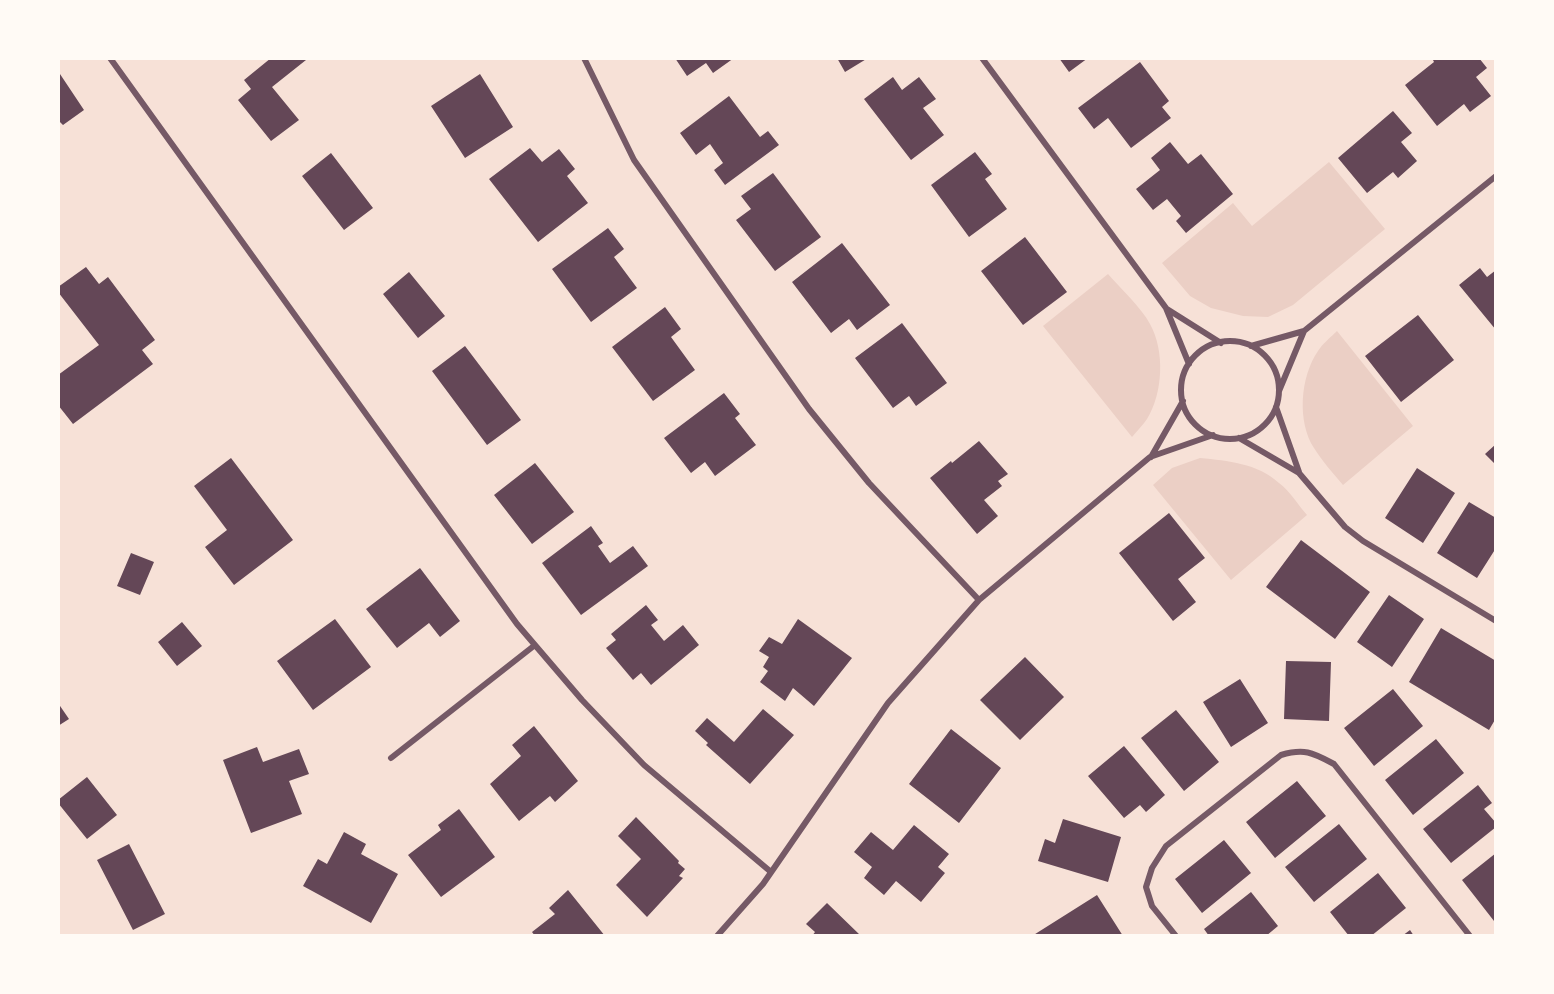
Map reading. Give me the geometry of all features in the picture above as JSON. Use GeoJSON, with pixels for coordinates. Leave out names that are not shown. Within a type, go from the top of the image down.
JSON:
{"type":"FeatureCollection","features":[{"type":"Feature","properties":{"kind":"street"},"geometry":{"type":"LineString","coordinates":[[110,58],[511,615],[535,645],[582,700],[644,765],[771,873]]}},
{"type":"Feature","properties":{"kind":"street"},"geometry":{"type":"LineString","coordinates":[[584,58],[634,160],[808,409],[869,483],[979,600]]}},
{"type":"Feature","properties":{"kind":"street"},"geometry":{"type":"LineString","coordinates":[[982,58],[1167,308],[1189,364]]}},
{"type":"Feature","properties":{"kind":"street"},"geometry":{"type":"LineString","coordinates":[[1251,346],[1304,331],[1496,176]]}},
{"type":"Feature","properties":{"kind":"street"},"geometry":{"type":"LineString","coordinates":[[1167,308],[1221,343]]}},
{"type":"Feature","properties":{"kind":"street"},"geometry":{"type":"LineString","coordinates":[[1279,391],[1277,374],[1269,360],[1251,346],[1228,341],[1212,344],[1199,352],[1189,364],[1183,378],[1182,393],[1185,409],[1193,422],[1206,432],[1222,438],[1239,438],[1255,433],[1268,422],[1276,407],[1279,391],[1304,331]]}},
{"type":"Feature","properties":{"kind":"street"},"geometry":{"type":"LineString","coordinates":[[717,936],[763,884],[888,703],[979,600],[1150,457],[1183,401]]}},
{"type":"Feature","properties":{"kind":"street"},"geometry":{"type":"LineString","coordinates":[[1276,407],[1299,473]]}},
{"type":"Feature","properties":{"kind":"street"},"geometry":{"type":"LineString","coordinates":[[1150,457],[1213,435]]}},
{"type":"Feature","properties":{"kind":"street"},"geometry":{"type":"LineString","coordinates":[[1239,438],[1299,473],[1345,527],[1363,541],[1495,619]]}},
{"type":"Feature","properties":{"kind":"street"},"geometry":{"type":"LineString","coordinates":[[391,758],[535,645]]}},
{"type":"Feature","properties":{"kind":"street"},"geometry":{"type":"LineString","coordinates":[[1176,936],[1152,906],[1146,887],[1152,868],[1166,846],[1281,755],[1296,750],[1314,754],[1334,764],[1470,936]]}},
{"type":"Feature","properties":{"kind":"shaded area"},"geometry":{"type":"Polygon","coordinates":[[[1329,162],[1385,229],[1293,305],[1268,317],[1243,316],[1211,308],[1190,296],[1162,263],[1233,203],[1252,226],[1329,162]]]}},
{"type":"Feature","properties":{"kind":"shaded area"},"geometry":{"type":"Polygon","coordinates":[[[1108,274],[1150,324],[1160,359],[1159,385],[1152,409],[1132,437],[1043,326],[1108,274]]]}},
{"type":"Feature","properties":{"kind":"shaded area"},"geometry":{"type":"Polygon","coordinates":[[[1337,331],[1413,426],[1343,485],[1314,448],[1305,426],[1303,413],[1307,373],[1318,351],[1337,331]]]}},
{"type":"Feature","properties":{"kind":"shaded area"},"geometry":{"type":"Polygon","coordinates":[[[1200,458],[1242,464],[1261,471],[1283,486],[1307,515],[1231,580],[1153,485],[1172,468],[1200,458]]]}},
{"type":"Feature","properties":{"kind":"building"},"geometry":{"type":"Polygon","coordinates":[[[271,58],[306,60],[272,87],[299,120],[271,141],[238,100],[251,89],[244,80],[271,58]]]}},
{"type":"Feature","properties":{"kind":"building"},"geometry":{"type":"Polygon","coordinates":[[[675,58],[734,58],[713,73],[706,63],[687,76],[675,58]]]}},
{"type":"Feature","properties":{"kind":"building"},"geometry":{"type":"Polygon","coordinates":[[[837,58],[868,58],[845,72],[837,58]]]}},
{"type":"Feature","properties":{"kind":"building"},"geometry":{"type":"Polygon","coordinates":[[[1059,58],[1088,58],[1069,72],[1059,58]]]}},
{"type":"Feature","properties":{"kind":"building"},"geometry":{"type":"Polygon","coordinates":[[[1432,58],[1479,58],[1487,68],[1476,77],[1491,96],[1470,112],[1464,104],[1437,126],[1405,85],[1434,62],[1432,58]]]}},
{"type":"Feature","properties":{"kind":"building"},"geometry":{"type":"Polygon","coordinates":[[[1140,62],[1169,101],[1162,107],[1171,118],[1131,148],[1108,118],[1094,129],[1078,108],[1140,62]]]}},
{"type":"Feature","properties":{"kind":"building"},"geometry":{"type":"Polygon","coordinates":[[[58,71],[84,110],[63,125],[58,120],[58,71]]]}},
{"type":"Feature","properties":{"kind":"building"},"geometry":{"type":"Polygon","coordinates":[[[480,74],[513,127],[465,158],[431,106],[480,74]]]}},
{"type":"Feature","properties":{"kind":"building"},"geometry":{"type":"Polygon","coordinates":[[[893,77],[902,90],[919,77],[936,99],[923,108],[944,135],[911,160],[864,99],[893,77]]]}},
{"type":"Feature","properties":{"kind":"building"},"geometry":{"type":"Polygon","coordinates":[[[729,96],[760,137],[768,131],[779,145],[725,185],[714,170],[723,163],[710,144],[696,155],[680,133],[729,96]]]}},
{"type":"Feature","properties":{"kind":"building"},"geometry":{"type":"Polygon","coordinates":[[[1393,111],[1412,133],[1401,142],[1417,161],[1398,178],[1393,172],[1367,193],[1338,158],[1393,111]]]}},
{"type":"Feature","properties":{"kind":"building"},"geometry":{"type":"Polygon","coordinates":[[[1170,142],[1188,164],[1201,154],[1233,194],[1186,233],[1176,221],[1181,216],[1167,199],[1153,210],[1136,189],[1160,170],[1151,158],[1170,142]]]}},
{"type":"Feature","properties":{"kind":"building"},"geometry":{"type":"Polygon","coordinates":[[[530,148],[542,162],[559,149],[575,169],[567,176],[588,203],[538,242],[489,179],[530,148]]]}},
{"type":"Feature","properties":{"kind":"building"},"geometry":{"type":"Polygon","coordinates":[[[975,152],[992,174],[985,179],[1007,209],[969,237],[931,185],[975,152]]]}},
{"type":"Feature","properties":{"kind":"building"},"geometry":{"type":"Polygon","coordinates":[[[331,153],[373,208],[344,230],[302,176],[331,153]]]}},
{"type":"Feature","properties":{"kind":"building"},"geometry":{"type":"Polygon","coordinates":[[[773,173],[821,237],[775,271],[736,220],[751,209],[741,196],[773,173]]]}},
{"type":"Feature","properties":{"kind":"building"},"geometry":{"type":"Polygon","coordinates":[[[608,228],[624,249],[614,257],[637,288],[591,322],[552,269],[608,228]]]}},
{"type":"Feature","properties":{"kind":"building"},"geometry":{"type":"Polygon","coordinates":[[[1025,237],[1067,292],[1023,325],[981,271],[1025,237]]]}},
{"type":"Feature","properties":{"kind":"building"},"geometry":{"type":"Polygon","coordinates":[[[842,243],[890,305],[857,330],[849,319],[831,333],[792,282],[842,243]]]}},
{"type":"Feature","properties":{"kind":"building"},"geometry":{"type":"Polygon","coordinates":[[[86,267],[99,284],[108,277],[155,340],[142,350],[153,364],[73,424],[58,405],[58,375],[99,345],[58,292],[58,287],[86,267]]]}},
{"type":"Feature","properties":{"kind":"building"},"geometry":{"type":"Polygon","coordinates":[[[1480,268],[1487,277],[1496,270],[1496,330],[1459,285],[1480,268]]]}},
{"type":"Feature","properties":{"kind":"building"},"geometry":{"type":"Polygon","coordinates":[[[409,272],[445,316],[418,338],[383,294],[409,272]]]}},
{"type":"Feature","properties":{"kind":"building"},"geometry":{"type":"Polygon","coordinates":[[[665,307],[681,329],[671,337],[695,370],[653,401],[612,347],[665,307]]]}},
{"type":"Feature","properties":{"kind":"building"},"geometry":{"type":"Polygon","coordinates":[[[1418,315],[1454,360],[1401,402],[1365,356],[1418,315]]]}},
{"type":"Feature","properties":{"kind":"building"},"geometry":{"type":"Polygon","coordinates":[[[902,323],[947,383],[916,406],[909,396],[893,408],[855,358],[902,323]]]}},
{"type":"Feature","properties":{"kind":"building"},"geometry":{"type":"Polygon","coordinates":[[[465,346],[521,420],[487,445],[432,371],[465,346]]]}},
{"type":"Feature","properties":{"kind":"building"},"geometry":{"type":"Polygon","coordinates":[[[724,393],[740,414],[735,418],[756,445],[715,476],[705,462],[691,473],[664,438],[724,393]]]}},
{"type":"Feature","properties":{"kind":"building"},"geometry":{"type":"Polygon","coordinates":[[[979,441],[1008,474],[998,481],[1002,486],[984,500],[998,516],[977,534],[930,478],[979,441]]]}},
{"type":"Feature","properties":{"kind":"building"},"geometry":{"type":"Polygon","coordinates":[[[1496,444],[1496,465],[1485,454],[1496,444]]]}},
{"type":"Feature","properties":{"kind":"building"},"geometry":{"type":"Polygon","coordinates":[[[231,458],[293,540],[234,585],[205,547],[227,530],[194,486],[231,458]]]}},
{"type":"Feature","properties":{"kind":"building"},"geometry":{"type":"Polygon","coordinates":[[[535,463],[574,512],[532,544],[494,495],[535,463]]]}},
{"type":"Feature","properties":{"kind":"building"},"geometry":{"type":"Polygon","coordinates":[[[1417,468],[1455,493],[1423,543],[1385,518],[1417,468]]]}},
{"type":"Feature","properties":{"kind":"building"},"geometry":{"type":"Polygon","coordinates":[[[1469,502],[1496,518],[1496,548],[1477,578],[1437,553],[1469,502]]]}},
{"type":"Feature","properties":{"kind":"building"},"geometry":{"type":"Polygon","coordinates":[[[1169,513],[1205,558],[1178,579],[1196,602],[1173,621],[1119,553],[1169,513]]]}},
{"type":"Feature","properties":{"kind":"building"},"geometry":{"type":"Polygon","coordinates":[[[591,526],[603,543],[598,546],[610,563],[633,546],[648,566],[581,615],[542,563],[591,526]]]}},
{"type":"Feature","properties":{"kind":"building"},"geometry":{"type":"Polygon","coordinates":[[[1301,540],[1370,592],[1335,639],[1266,587],[1301,540]]]}},
{"type":"Feature","properties":{"kind":"building"},"geometry":{"type":"Polygon","coordinates":[[[131,553],[154,562],[140,595],[117,586],[131,553]]]}},
{"type":"Feature","properties":{"kind":"building"},"geometry":{"type":"Polygon","coordinates":[[[420,568],[460,621],[440,637],[429,623],[397,648],[366,609],[420,568]]]}},
{"type":"Feature","properties":{"kind":"building"},"geometry":{"type":"Polygon","coordinates":[[[1389,595],[1424,619],[1392,667],[1357,642],[1389,595]]]}},
{"type":"Feature","properties":{"kind":"building"},"geometry":{"type":"Polygon","coordinates":[[[646,605],[658,620],[651,625],[664,641],[683,625],[699,645],[651,685],[641,673],[633,680],[606,648],[616,640],[611,634],[646,605]]]}},
{"type":"Feature","properties":{"kind":"building"},"geometry":{"type":"Polygon","coordinates":[[[335,619],[371,667],[313,710],[277,661],[335,619]]]}},
{"type":"Feature","properties":{"kind":"building"},"geometry":{"type":"Polygon","coordinates":[[[798,619],[852,658],[814,706],[793,688],[785,701],[760,682],[768,671],[763,667],[769,657],[759,651],[769,637],[782,644],[798,619]]]}},
{"type":"Feature","properties":{"kind":"building"},"geometry":{"type":"Polygon","coordinates":[[[182,622],[202,646],[177,666],[158,642],[182,622]]]}},
{"type":"Feature","properties":{"kind":"building"},"geometry":{"type":"Polygon","coordinates":[[[1441,628],[1496,661],[1496,718],[1489,730],[1409,682],[1441,628]]]}},
{"type":"Feature","properties":{"kind":"building"},"geometry":{"type":"Polygon","coordinates":[[[1025,657],[1064,697],[1020,740],[980,700],[1025,657]]]}},
{"type":"Feature","properties":{"kind":"building"},"geometry":{"type":"Polygon","coordinates":[[[1286,661],[1331,662],[1329,721],[1284,719],[1286,661]]]}},
{"type":"Feature","properties":{"kind":"building"},"geometry":{"type":"Polygon","coordinates":[[[1240,679],[1268,723],[1231,747],[1203,702],[1240,679]]]}},
{"type":"Feature","properties":{"kind":"building"},"geometry":{"type":"Polygon","coordinates":[[[1393,689],[1423,726],[1374,766],[1344,728],[1393,689]]]}},
{"type":"Feature","properties":{"kind":"building"},"geometry":{"type":"Polygon","coordinates":[[[58,703],[69,719],[58,726],[58,703]]]}},
{"type":"Feature","properties":{"kind":"building"},"geometry":{"type":"Polygon","coordinates":[[[763,709],[794,735],[750,784],[706,745],[708,743],[695,731],[707,718],[734,742],[763,709]]]}},
{"type":"Feature","properties":{"kind":"building"},"geometry":{"type":"Polygon","coordinates":[[[1176,710],[1219,762],[1184,791],[1141,738],[1176,710]]]}},
{"type":"Feature","properties":{"kind":"building"},"geometry":{"type":"Polygon","coordinates":[[[534,726],[578,781],[555,802],[550,796],[519,821],[490,784],[521,756],[512,745],[534,726]]]}},
{"type":"Feature","properties":{"kind":"building"},"geometry":{"type":"Polygon","coordinates":[[[951,729],[1001,768],[959,823],[909,784],[951,729]]]}},
{"type":"Feature","properties":{"kind":"building"},"geometry":{"type":"Polygon","coordinates":[[[1436,739],[1464,773],[1413,815],[1385,780],[1436,739]]]}},
{"type":"Feature","properties":{"kind":"building"},"geometry":{"type":"Polygon","coordinates":[[[1124,746],[1165,795],[1146,812],[1140,805],[1124,818],[1088,776],[1124,746]]]}},
{"type":"Feature","properties":{"kind":"building"},"geometry":{"type":"Polygon","coordinates":[[[257,747],[263,762],[299,749],[309,774],[289,781],[302,814],[251,833],[223,760],[257,747]]]}},
{"type":"Feature","properties":{"kind":"building"},"geometry":{"type":"Polygon","coordinates":[[[87,777],[117,815],[87,839],[58,800],[87,777]]]}},
{"type":"Feature","properties":{"kind":"building"},"geometry":{"type":"Polygon","coordinates":[[[1297,781],[1326,816],[1275,858],[1246,822],[1297,781]]]}},
{"type":"Feature","properties":{"kind":"building"},"geometry":{"type":"Polygon","coordinates":[[[1478,785],[1492,803],[1484,809],[1496,823],[1496,827],[1451,863],[1423,829],[1478,785]]]}},
{"type":"Feature","properties":{"kind":"building"},"geometry":{"type":"Polygon","coordinates":[[[459,809],[495,857],[441,897],[408,855],[441,830],[438,825],[459,809]]]}},
{"type":"Feature","properties":{"kind":"building"},"geometry":{"type":"Polygon","coordinates":[[[636,817],[685,869],[679,876],[683,878],[647,917],[616,885],[641,859],[618,836],[636,817]]]}},
{"type":"Feature","properties":{"kind":"building"},"geometry":{"type":"Polygon","coordinates":[[[1063,819],[1121,837],[1108,882],[1038,861],[1045,839],[1055,843],[1063,819]]]}},
{"type":"Feature","properties":{"kind":"building"},"geometry":{"type":"Polygon","coordinates":[[[1339,824],[1367,859],[1314,902],[1285,867],[1339,824]]]}},
{"type":"Feature","properties":{"kind":"building"},"geometry":{"type":"Polygon","coordinates":[[[914,825],[949,854],[938,867],[945,873],[921,902],[896,881],[884,895],[864,878],[872,867],[854,852],[871,832],[893,850],[914,825]]]}},
{"type":"Feature","properties":{"kind":"building"},"geometry":{"type":"Polygon","coordinates":[[[344,832],[366,844],[361,854],[398,874],[371,923],[303,886],[318,859],[327,864],[344,832]]]}},
{"type":"Feature","properties":{"kind":"building"},"geometry":{"type":"Polygon","coordinates":[[[1224,840],[1251,873],[1202,913],[1175,879],[1224,840]]]}},
{"type":"Feature","properties":{"kind":"building"},"geometry":{"type":"Polygon","coordinates":[[[129,844],[165,914],[133,930],[97,860],[129,844]]]}},
{"type":"Feature","properties":{"kind":"building"},"geometry":{"type":"Polygon","coordinates":[[[1496,853],[1496,920],[1494,921],[1462,880],[1496,853]]]}},
{"type":"Feature","properties":{"kind":"building"},"geometry":{"type":"Polygon","coordinates":[[[1378,873],[1406,908],[1371,936],[1349,936],[1330,912],[1378,873]]]}},
{"type":"Feature","properties":{"kind":"building"},"geometry":{"type":"Polygon","coordinates":[[[568,890],[605,936],[535,936],[532,932],[555,914],[549,908],[568,890]]]}},
{"type":"Feature","properties":{"kind":"building"},"geometry":{"type":"Polygon","coordinates":[[[1251,892],[1278,926],[1266,936],[1209,936],[1204,929],[1251,892]]]}},
{"type":"Feature","properties":{"kind":"building"},"geometry":{"type":"Polygon","coordinates":[[[1097,895],[1123,936],[1032,936],[1097,895]]]}},
{"type":"Feature","properties":{"kind":"building"},"geometry":{"type":"Polygon","coordinates":[[[827,903],[861,936],[812,936],[815,932],[806,924],[827,903]]]}},
{"type":"Feature","properties":{"kind":"building"},"geometry":{"type":"Polygon","coordinates":[[[1410,930],[1414,936],[1402,936],[1410,930]]]}}]}
